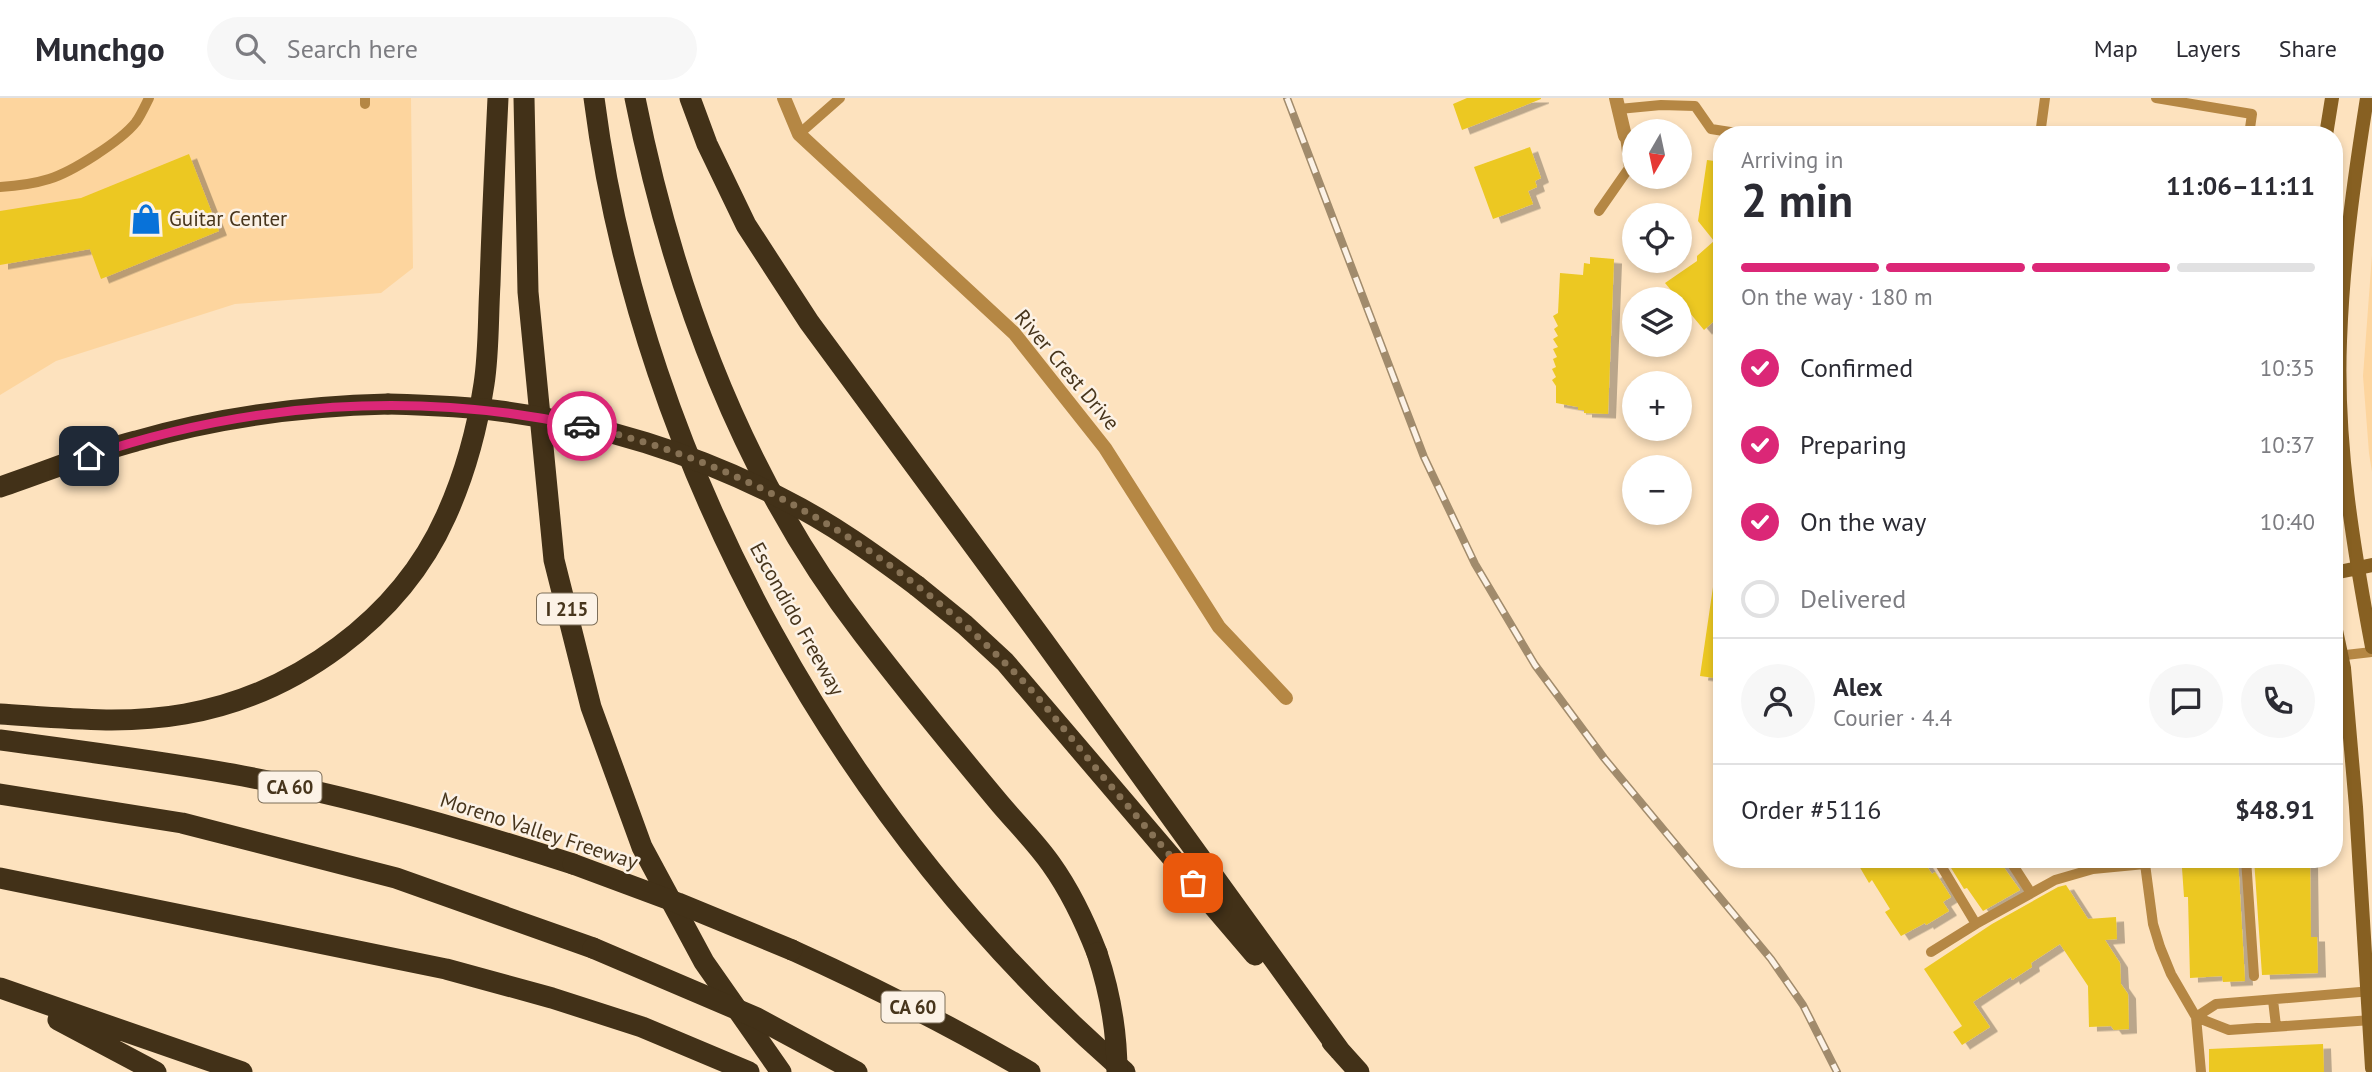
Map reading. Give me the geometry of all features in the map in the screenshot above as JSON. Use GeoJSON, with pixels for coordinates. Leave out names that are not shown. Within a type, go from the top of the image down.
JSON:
{"type":"FeatureCollection","features":[{"type":"Feature","properties":{"kind":"highway"},"geometry":{"type":"LineString","coordinates":[[0,714],[91,720],[146,719],[221,706],[270,688],[322,659],[363,626],[393,596],[422,559],[445,518],[471,450],[485,382],[498,98]]}},
{"type":"Feature","properties":{"kind":"highway","name":"I 215"},"geometry":{"type":"LineString","coordinates":[[524,98],[528,292],[554,560],[591,707],[642,847],[704,962],[780,1072]]}},
{"type":"Feature","properties":{"kind":"highway","name":"Escondido Freeway"},"geometry":{"type":"LineString","coordinates":[[594,98],[611,195],[633,288],[653,356],[703,494],[757,603],[807,693],[868,785],[931,867],[1020,972],[1125,1072]]}},
{"type":"Feature","properties":{"kind":"highway"},"geometry":{"type":"LineString","coordinates":[[635,98],[653,181],[680,279],[712,364],[748,446],[824,580],[871,644],[1050,862],[1067,888],[1086,925],[1107,985],[1112,1009],[1117,1072]]}},
{"type":"Feature","properties":{"kind":"highway"},"geometry":{"type":"LineString","coordinates":[[690,98],[707,144],[746,226],[808,322],[1043,640],[1339,1051]]}},
{"type":"Feature","properties":{"kind":"highway"},"geometry":{"type":"LineString","coordinates":[[0,487],[133,441],[237,417],[313,407],[388,404],[500,411],[551,419],[600,429],[727,473],[783,498],[835,528],[917,586],[965,625],[1012,670],[1225,920],[1359,1072]]}},
{"type":"Feature","properties":{"kind":"highway","name":"Moreno Valley Freeway"},"geometry":{"type":"LineString","coordinates":[[0,740],[123,756],[258,779],[376,806],[573,864],[792,950],[871,986],[1030,1072]]}},
{"type":"Feature","properties":{"kind":"highway"},"geometry":{"type":"LineString","coordinates":[[0,794],[182,823],[396,878],[593,948],[757,1018],[857,1072]]}},
{"type":"Feature","properties":{"kind":"highway"},"geometry":{"type":"LineString","coordinates":[[0,878],[446,969],[552,998],[642,1027],[749,1072]]}},
{"type":"Feature","properties":{"kind":"highway"},"geometry":{"type":"LineString","coordinates":[[0,989],[156,1072]]}},
{"type":"Feature","properties":{"kind":"highway"},"geometry":{"type":"LineString","coordinates":[[0,989],[242,1072]]}},
{"type":"Feature","properties":{"kind":"main road"},"geometry":{"type":"LineString","coordinates":[[2327,126],[2332,98]]}},
{"type":"Feature","properties":{"kind":"main road"},"geometry":{"type":"LineString","coordinates":[[2343,294],[2347,228],[2367,98]]}},
{"type":"Feature","properties":{"kind":"main road"},"geometry":{"type":"LineString","coordinates":[[2343,435],[2365,567],[2372,647]]}},
{"type":"Feature","properties":{"kind":"main road"},"geometry":{"type":"LineString","coordinates":[[2343,571],[2365,567]]}},
{"type":"Feature","properties":{"kind":"main road"},"geometry":{"type":"LineString","coordinates":[[2343,698],[2356,807],[2370,991],[2372,1068]]}},
{"type":"Feature","properties":{"kind":"street","name":"River Crest Drive"},"geometry":{"type":"LineString","coordinates":[[784,98],[799,134],[1014,333],[1105,448],[1219,626],[1286,698]]}},
{"type":"Feature","properties":{"kind":"street"},"geometry":{"type":"LineString","coordinates":[[1618,104],[1622,122]]}},
{"type":"Feature","properties":{"kind":"lane"},"geometry":{"type":"LineString","coordinates":[[0,187],[51,179],[90,158],[122,137],[137,120],[149,98]]}},
{"type":"Feature","properties":{"kind":"lane"},"geometry":{"type":"LineString","coordinates":[[799,134],[840,98]]}},
{"type":"Feature","properties":{"kind":"lane"},"geometry":{"type":"LineString","coordinates":[[2041,126],[2045,98]]}},
{"type":"Feature","properties":{"kind":"lane"},"geometry":{"type":"LineString","coordinates":[[2156,98],[2252,114],[2250,126]]}},
{"type":"Feature","properties":{"kind":"lane"},"geometry":{"type":"LineString","coordinates":[[1618,104],[1695,106],[1713,129]]}},
{"type":"Feature","properties":{"kind":"lane"},"geometry":{"type":"LineString","coordinates":[[1599,211],[1622,178]]}},
{"type":"Feature","properties":{"kind":"lane"},"geometry":{"type":"LineString","coordinates":[[2343,655],[2372,652]]}},
{"type":"Feature","properties":{"kind":"lane"},"geometry":{"type":"LineString","coordinates":[[1942,868],[1976,923]]}},
{"type":"Feature","properties":{"kind":"lane"},"geometry":{"type":"LineString","coordinates":[[2015,868],[2031,893]]}},
{"type":"Feature","properties":{"kind":"lane"},"geometry":{"type":"LineString","coordinates":[[1931,952],[1976,923],[2055,880],[2101,868]]}},
{"type":"Feature","properties":{"kind":"lane"},"geometry":{"type":"LineString","coordinates":[[2147,868],[2152,924],[2171,974],[2196,1017],[2201,1072]]}},
{"type":"Feature","properties":{"kind":"lane"},"geometry":{"type":"LineString","coordinates":[[2247,868],[2254,976]]}},
{"type":"Feature","properties":{"kind":"lane"},"geometry":{"type":"LineString","coordinates":[[2196,1017],[2216,1004],[2370,991]]}},
{"type":"Feature","properties":{"kind":"lane"},"geometry":{"type":"LineString","coordinates":[[2273,1000],[2276,1026]]}},
{"type":"Feature","properties":{"kind":"lane"},"geometry":{"type":"LineString","coordinates":[[2196,1017],[2229,1030],[2371,1020]]}},
{"type":"Feature","properties":{"kind":"shaded area"},"geometry":{"type":"Polygon","coordinates":[[[0,98],[411,98],[413,268],[381,293],[235,304],[56,361],[0,395],[0,98]]]}},
{"type":"Feature","properties":{"kind":"shaded area"},"geometry":{"type":"Polygon","coordinates":[[[2372,255],[2372,472],[2363,376],[2372,255]]]}},
{"type":"Feature","properties":{"kind":"building"},"geometry":{"type":"Polygon","coordinates":[[[1467,98],[1541,99],[1462,130],[1453,104],[1467,98]]]}},
{"type":"Feature","properties":{"kind":"building"},"geometry":{"type":"Polygon","coordinates":[[[1530,147],[1541,178],[1535,181],[1537,187],[1528,191],[1533,204],[1493,219],[1474,167],[1530,147]]]}},
{"type":"Feature","properties":{"kind":"building","name":"Guitar Center"},"geometry":{"type":"Polygon","coordinates":[[[189,154],[219,231],[101,279],[90,249],[0,265],[0,211],[81,198],[189,154]]]}},
{"type":"Feature","properties":{"kind":"building"},"geometry":{"type":"Polygon","coordinates":[[[1707,160],[1713,161],[1713,240],[1698,221],[1707,160]]]}},
{"type":"Feature","properties":{"kind":"building"},"geometry":{"type":"Polygon","coordinates":[[[1713,242],[1713,322],[1704,330],[1692,316],[1692,287],[1668,287],[1665,283],[1680,273],[1692,273],[1692,264],[1697,261],[1697,256],[1713,242]]]}},
{"type":"Feature","properties":{"kind":"building"},"geometry":{"type":"Polygon","coordinates":[[[1590,257],[1614,259],[1608,414],[1584,413],[1584,410],[1578,410],[1578,407],[1556,403],[1556,386],[1552,380],[1556,377],[1552,369],[1556,367],[1553,359],[1557,357],[1553,349],[1558,347],[1553,339],[1558,336],[1554,329],[1558,326],[1553,316],[1558,313],[1560,273],[1583,275],[1584,263],[1590,264],[1590,257]]]}},
{"type":"Feature","properties":{"kind":"building"},"geometry":{"type":"Polygon","coordinates":[[[1713,587],[1713,678],[1700,676],[1713,587]]]}},
{"type":"Feature","properties":{"kind":"building"},"geometry":{"type":"Polygon","coordinates":[[[1860,868],[1928,868],[1932,874],[1935,872],[1951,897],[1943,902],[1949,911],[1901,936],[1885,912],[1890,909],[1872,880],[1869,883],[1860,868]]]}},
{"type":"Feature","properties":{"kind":"building"},"geometry":{"type":"Polygon","coordinates":[[[1951,868],[2005,868],[2020,890],[1983,911],[1967,888],[1964,889],[1951,868]]]}},
{"type":"Feature","properties":{"kind":"building"},"geometry":{"type":"Polygon","coordinates":[[[2182,868],[2239,868],[2245,981],[2223,982],[2222,976],[2190,978],[2188,897],[2184,897],[2182,868]]]}},
{"type":"Feature","properties":{"kind":"building"},"geometry":{"type":"Polygon","coordinates":[[[2255,868],[2310,868],[2311,937],[2317,937],[2318,973],[2262,975],[2255,868]]]}},
{"type":"Feature","properties":{"kind":"building"},"geometry":{"type":"Polygon","coordinates":[[[2066,885],[2088,919],[2116,917],[2117,939],[2105,940],[2120,963],[2121,984],[2128,994],[2129,1029],[2089,1027],[2088,986],[2060,944],[2031,963],[2032,967],[2012,980],[2011,977],[1973,1002],[1990,1027],[1962,1045],[1953,1032],[1962,1026],[1924,969],[1992,924],[2066,885]]]}},
{"type":"Feature","properties":{"kind":"building"},"geometry":{"type":"Polygon","coordinates":[[[2323,1044],[2324,1072],[2209,1072],[2209,1049],[2323,1044]]]}},
{"type":"Feature","properties":{"kind":"railway"},"geometry":{"type":"LineString","coordinates":[[1287,98],[1424,457],[1475,564],[1535,665],[1604,758],[1771,959],[1803,1005],[1837,1072]]}},
{"type":"Feature","properties":{"kind":"way so far"},"geometry":{"type":"LineString","coordinates":[[582,426],[600,429],[671,452],[727,473],[783,498],[877,556],[965,625],[1005,662],[1193,883]]}},
{"type":"Feature","properties":{"kind":"place","name":"Guitar Center"},"geometry":{"type":"Point","coordinates":[146,219]}},
{"type":"Feature","properties":{"kind":"route"},"geometry":{"type":"LineString","coordinates":[[89,456],[133,441],[186,428],[237,417],[313,407],[388,404],[445,406],[500,411],[582,426]]}}]}
